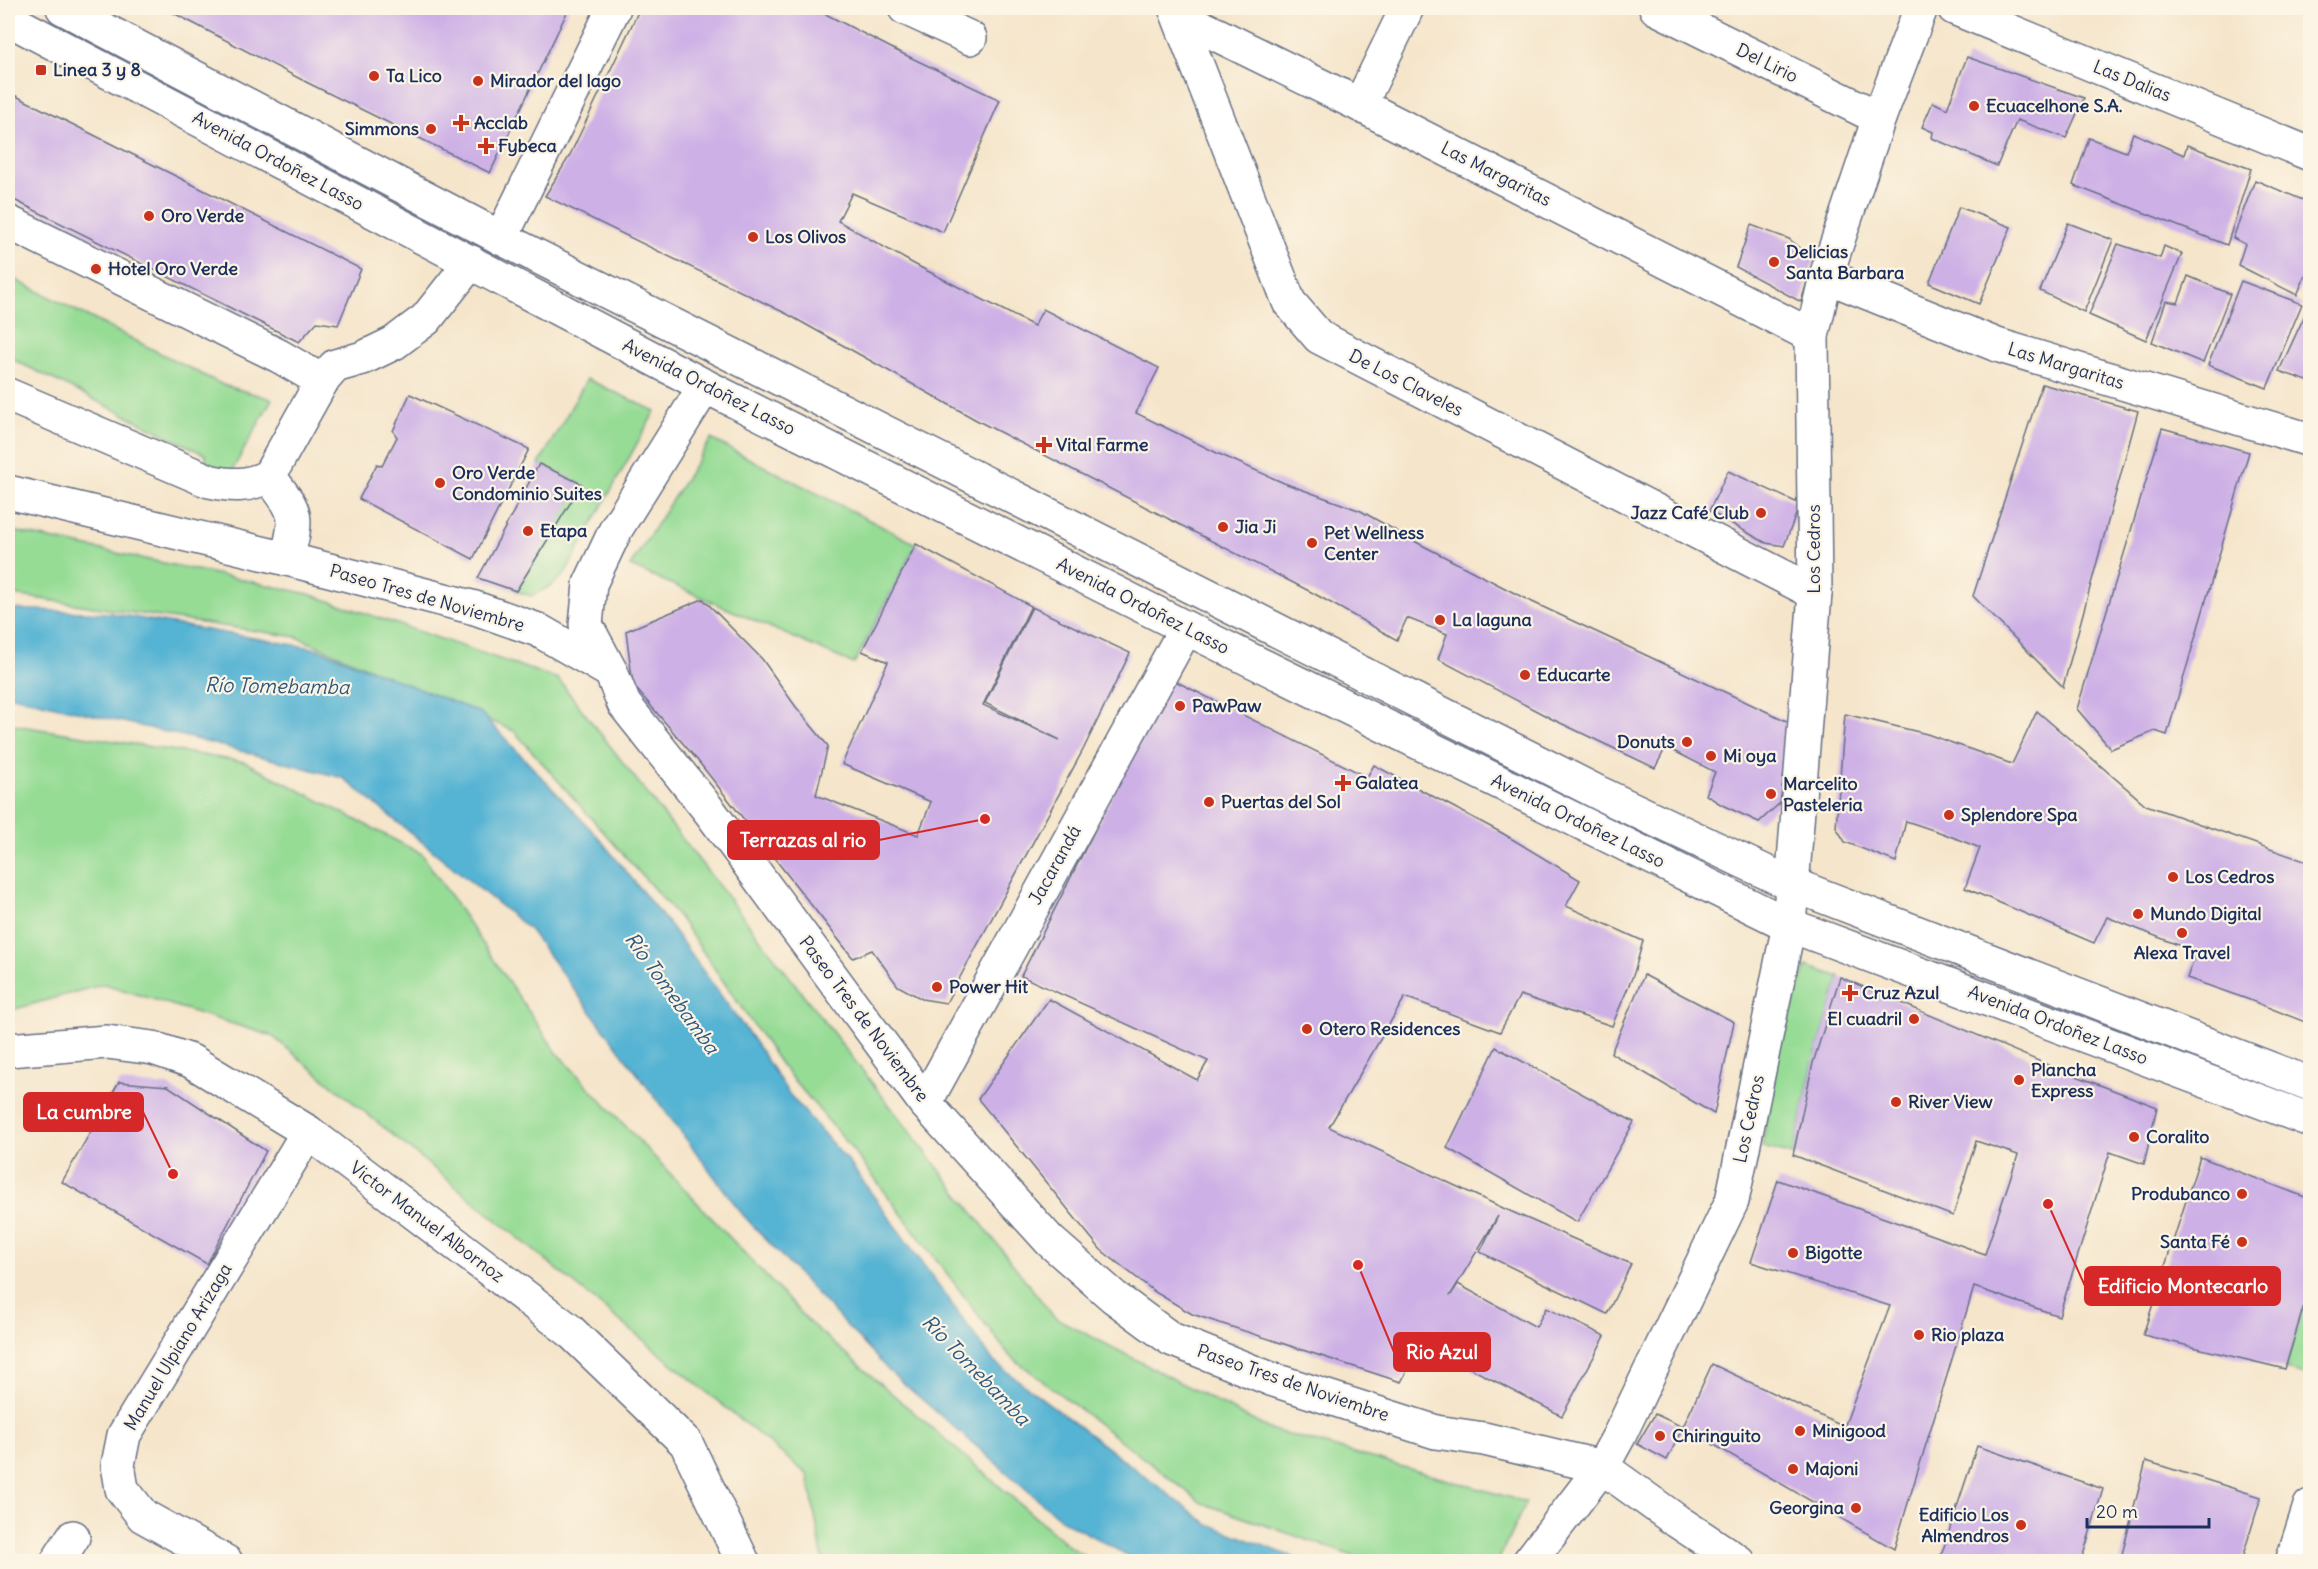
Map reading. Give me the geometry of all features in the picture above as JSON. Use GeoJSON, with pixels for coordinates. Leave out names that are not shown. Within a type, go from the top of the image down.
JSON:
{"type":"FeatureCollection","features":[{"type":"Feature","properties":{"kind":"street","name":"Avenida Ordoñez Lasso"},"geometry":{"type":"LineString","coordinates":[[63,8],[501,238],[1590,789],[1791,884],[2310,1084]]}},
{"type":"Feature","properties":{"kind":"street"},"geometry":{"type":"LineString","coordinates":[[501,238],[614,8]]}},
{"type":"Feature","properties":{"kind":"street"},"geometry":{"type":"LineString","coordinates":[[905,8],[970,38]]}},
{"type":"Feature","properties":{"kind":"street"},"geometry":{"type":"LineString","coordinates":[[1360,105],[1407,8]]}},
{"type":"Feature","properties":{"kind":"street","name":"Del Lirio"},"geometry":{"type":"LineString","coordinates":[[1656,8],[1879,118]]}},
{"type":"Feature","properties":{"kind":"street","name":"Los Cedros"},"geometry":{"type":"LineString","coordinates":[[1529,1562],[1602,1467],[1732,1201],[1790,925],[1791,884],[1815,593],[1812,336],[1826,276],[1879,118],[1921,8]]}},
{"type":"Feature","properties":{"kind":"street","name":"Las Dalias"},"geometry":{"type":"LineString","coordinates":[[1954,8],[2310,154]]}},
{"type":"Feature","properties":{"kind":"street","name":"Las Margaritas"},"geometry":{"type":"LineString","coordinates":[[1177,12],[1812,336]]}},
{"type":"Feature","properties":{"kind":"street","name":"De Los Claveles"},"geometry":{"type":"LineString","coordinates":[[1177,12],[1289,302],[1319,337],[1815,593]]}},
{"type":"Feature","properties":{"kind":"street","name":"Avenida Ordoñez Lasso"},"geometry":{"type":"LineString","coordinates":[[8,19],[705,386],[1186,628],[1790,925],[2310,1120]]}},
{"type":"Feature","properties":{"kind":"street"},"geometry":{"type":"LineString","coordinates":[[8,222],[279,356],[322,381]]}},
{"type":"Feature","properties":{"kind":"street"},"geometry":{"type":"LineString","coordinates":[[8,394],[208,481],[229,485],[254,484],[269,476],[322,381],[335,366],[363,358],[394,343],[426,319],[471,262]]}},
{"type":"Feature","properties":{"kind":"street","name":"Las Margaritas"},"geometry":{"type":"LineString","coordinates":[[1826,276],[1997,345],[2310,440]]}},
{"type":"Feature","properties":{"kind":"street"},"geometry":{"type":"LineString","coordinates":[[611,672],[586,625],[590,584],[616,529],[705,386]]}},
{"type":"Feature","properties":{"kind":"street"},"geometry":{"type":"LineString","coordinates":[[269,476],[291,506],[296,525],[287,559]]}},
{"type":"Feature","properties":{"kind":"street","name":"Paseo Tres de Noviembre"},"geometry":{"type":"LineString","coordinates":[[8,492],[287,559],[475,608],[538,630],[611,672],[624,704],[711,813],[925,1103],[1050,1241],[1114,1297],[1171,1339],[1271,1379],[1436,1432],[1484,1439],[1602,1467],[1739,1562]]}},
{"type":"Feature","properties":{"kind":"street","name":"Jacarandá"},"geometry":{"type":"LineString","coordinates":[[925,1103],[1186,628]]}},
{"type":"Feature","properties":{"kind":"street","name":"Victor Manuel Albornoz"},"geometry":{"type":"LineString","coordinates":[[8,1050],[107,1042],[153,1048],[191,1062],[308,1132],[569,1330],[687,1443],[743,1562]]}},
{"type":"Feature","properties":{"kind":"street","name":"Manuel Ulpiano Arizaga"},"geometry":{"type":"LineString","coordinates":[[226,1562],[142,1515],[122,1489],[118,1465],[124,1435],[308,1132]]}},
{"type":"Feature","properties":{"kind":"street"},"geometry":{"type":"LineString","coordinates":[[2292,1562],[2310,1506]]}},
{"type":"Feature","properties":{"kind":"green space"},"geometry":{"type":"Polygon","coordinates":[[[8,276],[223,385],[272,399],[222,489],[206,486],[206,455],[8,357],[8,276]]]}},
{"type":"Feature","properties":{"kind":"green space"},"geometry":{"type":"Polygon","coordinates":[[[587,379],[655,411],[564,575],[551,586],[531,596],[516,591],[581,484],[539,464],[587,379]]]}},
{"type":"Feature","properties":{"kind":"green space"},"geometry":{"type":"Polygon","coordinates":[[[711,439],[916,544],[854,664],[630,566],[711,439]]]}},
{"type":"Feature","properties":{"kind":"green space"},"geometry":{"type":"Polygon","coordinates":[[[8,530],[309,594],[558,679],[1054,1317],[1269,1429],[1526,1502],[1498,1561],[1367,1561],[1202,1503],[1009,1355],[849,1145],[781,1065],[679,917],[514,731],[297,637],[8,594],[8,530]]]}},
{"type":"Feature","properties":{"kind":"green space"},"geometry":{"type":"Polygon","coordinates":[[[8,724],[245,762],[422,854],[557,1053],[809,1322],[1071,1548],[1094,1561],[823,1561],[808,1475],[272,1036],[104,984],[8,1011],[8,724]]]}},
{"type":"Feature","properties":{"kind":"green space"},"geometry":{"type":"Polygon","coordinates":[[[1806,966],[1840,977],[1813,1063],[1793,1155],[1762,1147],[1779,1047],[1806,966]]]}},
{"type":"Feature","properties":{"kind":"green space"},"geometry":{"type":"Polygon","coordinates":[[[2310,1284],[2310,1377],[2285,1369],[2310,1284]]]}},
{"type":"Feature","properties":{"kind":"water","name":"Río Tomebamba"},"geometry":{"type":"Polygon","coordinates":[[[8,609],[109,613],[318,649],[481,713],[599,838],[671,927],[754,1041],[789,1094],[851,1165],[994,1362],[1208,1524],[1303,1561],[1138,1561],[1062,1520],[890,1372],[743,1215],[529,929],[343,778],[191,738],[8,695],[8,609]]]}},
{"type":"Feature","properties":{"kind":"building"},"geometry":{"type":"Polygon","coordinates":[[[164,8],[569,8],[490,173],[308,83],[164,8]]]}},
{"type":"Feature","properties":{"kind":"building"},"geometry":{"type":"Polygon","coordinates":[[[640,8],[814,8],[1000,100],[943,232],[852,193],[838,221],[914,264],[1034,326],[1043,309],[1159,368],[1136,413],[1284,483],[1361,511],[1528,600],[1791,723],[1780,803],[1759,822],[1722,805],[1706,795],[1715,772],[1666,747],[1655,768],[1552,719],[1438,659],[1447,634],[1407,618],[1397,640],[1313,593],[980,422],[787,314],[545,196],[569,157],[640,8]]]}},
{"type":"Feature","properties":{"kind":"building"},"geometry":{"type":"Polygon","coordinates":[[[2288,8],[2310,8],[2309,17],[2288,8]]]}},
{"type":"Feature","properties":{"kind":"building"},"geometry":{"type":"Polygon","coordinates":[[[1967,57],[2084,98],[2066,138],[2017,120],[1997,166],[1932,138],[1933,132],[1922,127],[1933,102],[1947,109],[1967,57]]]}},
{"type":"Feature","properties":{"kind":"building","name":"Oro Verde"},"geometry":{"type":"Polygon","coordinates":[[[8,92],[361,269],[338,325],[317,322],[299,342],[8,197],[8,92]]]}},
{"type":"Feature","properties":{"kind":"building"},"geometry":{"type":"Polygon","coordinates":[[[2133,133],[2184,155],[2187,145],[2251,169],[2227,245],[2073,185],[2089,138],[2126,152],[2133,133]]]}},
{"type":"Feature","properties":{"kind":"building"},"geometry":{"type":"Polygon","coordinates":[[[2255,180],[2310,203],[2310,265],[2297,295],[2238,265],[2245,244],[2233,238],[2255,180]]]}},
{"type":"Feature","properties":{"kind":"building"},"geometry":{"type":"Polygon","coordinates":[[[1959,207],[2011,227],[1979,304],[1929,283],[1959,207]]]}},
{"type":"Feature","properties":{"kind":"building"},"geometry":{"type":"Polygon","coordinates":[[[2068,223],[2113,240],[2084,312],[2040,291],[2068,223]]]}},
{"type":"Feature","properties":{"kind":"building"},"geometry":{"type":"Polygon","coordinates":[[[1751,225],[1789,239],[1814,259],[1801,302],[1736,267],[1751,225]]]}},
{"type":"Feature","properties":{"kind":"building"},"geometry":{"type":"Polygon","coordinates":[[[2118,244],[2160,258],[2164,246],[2182,254],[2146,340],[2089,315],[2118,244]]]}},
{"type":"Feature","properties":{"kind":"building"},"geometry":{"type":"Polygon","coordinates":[[[2188,276],[2230,294],[2203,363],[2152,342],[2166,301],[2178,303],[2188,276]]]}},
{"type":"Feature","properties":{"kind":"building"},"geometry":{"type":"Polygon","coordinates":[[[2241,281],[2302,304],[2267,388],[2208,365],[2241,281]]]}},
{"type":"Feature","properties":{"kind":"building"},"geometry":{"type":"Polygon","coordinates":[[[2310,306],[2310,382],[2279,371],[2310,306]]]}},
{"type":"Feature","properties":{"kind":"building"},"geometry":{"type":"Polygon","coordinates":[[[2042,384],[2138,411],[2063,687],[1973,596],[2042,384]]]}},
{"type":"Feature","properties":{"kind":"building","name":"Oro Verde Condominio Suites"},"geometry":{"type":"Polygon","coordinates":[[[410,394],[529,449],[473,559],[359,499],[377,464],[382,466],[397,437],[393,431],[410,394]]]}},
{"type":"Feature","properties":{"kind":"building"},"geometry":{"type":"Polygon","coordinates":[[[2162,428],[2249,452],[2167,735],[2155,731],[2111,749],[2077,709],[2162,428]]]}},
{"type":"Feature","properties":{"kind":"building","name":"Etapa"},"geometry":{"type":"Polygon","coordinates":[[[539,464],[582,484],[516,591],[478,578],[539,464]]]}},
{"type":"Feature","properties":{"kind":"building"},"geometry":{"type":"Polygon","coordinates":[[[1728,471],[1800,504],[1784,546],[1766,543],[1709,511],[1728,471]]]}},
{"type":"Feature","properties":{"kind":"building"},"geometry":{"type":"Polygon","coordinates":[[[916,544],[1031,606],[983,705],[1060,740],[985,703],[1032,607],[1130,653],[1083,750],[946,1003],[922,999],[898,986],[872,950],[853,958],[698,761],[633,685],[626,631],[703,599],[762,659],[796,707],[828,746],[816,795],[918,835],[931,802],[842,764],[888,662],[862,651],[916,544]]]}},
{"type":"Feature","properties":{"kind":"building"},"geometry":{"type":"Polygon","coordinates":[[[1171,679],[1367,777],[1374,765],[1502,833],[1580,880],[1566,906],[1643,941],[1634,973],[1612,1026],[1520,995],[1500,1032],[1405,997],[1329,1127],[1503,1208],[1631,1264],[1607,1314],[1480,1252],[1498,1216],[1450,1296],[1458,1284],[1536,1327],[1546,1308],[1605,1336],[1562,1416],[1422,1343],[1401,1382],[1192,1314],[1155,1292],[1101,1250],[978,1099],[1049,999],[1197,1080],[1208,1061],[1021,976],[1171,679]]]}},
{"type":"Feature","properties":{"kind":"building"},"geometry":{"type":"Polygon","coordinates":[[[2037,711],[2146,805],[2310,863],[2310,1024],[2187,978],[2196,952],[2107,917],[2094,943],[1965,888],[1980,848],[1942,833],[1906,821],[1896,862],[1845,842],[1836,827],[1845,714],[1927,734],[2012,764],[2037,711]]]}},
{"type":"Feature","properties":{"kind":"building"},"geometry":{"type":"Polygon","coordinates":[[[1644,975],[1734,1022],[1714,1114],[1611,1053],[1644,975]]]}},
{"type":"Feature","properties":{"kind":"building"},"geometry":{"type":"Polygon","coordinates":[[[1840,977],[2048,1065],[2157,1107],[2144,1164],[2110,1152],[2059,1316],[1974,1287],[1894,1549],[1683,1427],[1712,1364],[1844,1427],[1890,1306],[1751,1262],[1778,1180],[1985,1254],[2018,1155],[1976,1141],[1953,1216],[1793,1155],[1813,1063],[1840,977]]]}},
{"type":"Feature","properties":{"kind":"building"},"geometry":{"type":"Polygon","coordinates":[[[1496,1047],[1634,1122],[1577,1222],[1447,1148],[1496,1047]]]}},
{"type":"Feature","properties":{"kind":"building"},"geometry":{"type":"Polygon","coordinates":[[[119,1082],[168,1086],[266,1151],[207,1264],[62,1182],[119,1082]]]}},
{"type":"Feature","properties":{"kind":"building","name":"Santa Fé"},"geometry":{"type":"Polygon","coordinates":[[[2200,1157],[2310,1199],[2310,1285],[2285,1369],[2143,1335],[2200,1157]]]}},
{"type":"Feature","properties":{"kind":"building"},"geometry":{"type":"Polygon","coordinates":[[[1655,1414],[1683,1427],[1667,1460],[1637,1444],[1655,1414]]]}},
{"type":"Feature","properties":{"kind":"building","name":"Edificio Los Almendros"},"geometry":{"type":"Polygon","coordinates":[[[1977,1446],[2103,1489],[2081,1562],[1939,1562],[1977,1446]]]}},
{"type":"Feature","properties":{"kind":"building"},"geometry":{"type":"Polygon","coordinates":[[[2146,1461],[2261,1497],[2241,1562],[2120,1562],[2146,1461]]]}},
{"type":"Feature","properties":{"kind":"place","name":"Linea 3 y 8"},"geometry":{"type":"Point","coordinates":[41,70]}},
{"type":"Feature","properties":{"kind":"place","name":"Ta Lico"},"geometry":{"type":"Point","coordinates":[374,76]}},
{"type":"Feature","properties":{"kind":"place","name":"Mirador del lago"},"geometry":{"type":"Point","coordinates":[478,81]}},
{"type":"Feature","properties":{"kind":"place","name":"Ecuacelhone S.A."},"geometry":{"type":"Point","coordinates":[1974,106]}},
{"type":"Feature","properties":{"kind":"place","name":"Acclab"},"geometry":{"type":"Point","coordinates":[461,123]}},
{"type":"Feature","properties":{"kind":"place","name":"Simmons"},"geometry":{"type":"Point","coordinates":[431,129]}},
{"type":"Feature","properties":{"kind":"place","name":"Fybeca"},"geometry":{"type":"Point","coordinates":[486,146]}},
{"type":"Feature","properties":{"kind":"place","name":"Oro Verde"},"geometry":{"type":"Point","coordinates":[149,216]}},
{"type":"Feature","properties":{"kind":"place","name":"Los Olivos"},"geometry":{"type":"Point","coordinates":[753,237]}},
{"type":"Feature","properties":{"kind":"place","name":"Delicias Santa Barbara"},"geometry":{"type":"Point","coordinates":[1774,262]}},
{"type":"Feature","properties":{"kind":"place","name":"Hotel Oro Verde"},"geometry":{"type":"Point","coordinates":[96,269]}},
{"type":"Feature","properties":{"kind":"place","name":"Vital Farme"},"geometry":{"type":"Point","coordinates":[1044,445]}},
{"type":"Feature","properties":{"kind":"place","name":"Oro Verde Condominio Suites"},"geometry":{"type":"Point","coordinates":[440,483]}},
{"type":"Feature","properties":{"kind":"place","name":"Jazz Café Club"},"geometry":{"type":"Point","coordinates":[1761,513]}},
{"type":"Feature","properties":{"kind":"place","name":"Jia Ji"},"geometry":{"type":"Point","coordinates":[1223,527]}},
{"type":"Feature","properties":{"kind":"place","name":"Etapa"},"geometry":{"type":"Point","coordinates":[528,531]}},
{"type":"Feature","properties":{"kind":"place","name":"Pet Wellness Center"},"geometry":{"type":"Point","coordinates":[1312,543]}},
{"type":"Feature","properties":{"kind":"place","name":"La laguna"},"geometry":{"type":"Point","coordinates":[1440,620]}},
{"type":"Feature","properties":{"kind":"place","name":"Educarte"},"geometry":{"type":"Point","coordinates":[1525,675]}},
{"type":"Feature","properties":{"kind":"place","name":"PawPaw"},"geometry":{"type":"Point","coordinates":[1180,706]}},
{"type":"Feature","properties":{"kind":"place","name":"Donuts"},"geometry":{"type":"Point","coordinates":[1687,742]}},
{"type":"Feature","properties":{"kind":"place","name":"Mi oya"},"geometry":{"type":"Point","coordinates":[1711,756]}},
{"type":"Feature","properties":{"kind":"place","name":"Galatea"},"geometry":{"type":"Point","coordinates":[1343,783]}},
{"type":"Feature","properties":{"kind":"place","name":"Marcelito Pasteleria"},"geometry":{"type":"Point","coordinates":[1771,794]}},
{"type":"Feature","properties":{"kind":"place","name":"Puertas del Sol"},"geometry":{"type":"Point","coordinates":[1209,802]}},
{"type":"Feature","properties":{"kind":"place","name":"Splendore Spa"},"geometry":{"type":"Point","coordinates":[1949,815]}},
{"type":"Feature","properties":{"kind":"place","name":"Terrazas al rio"},"geometry":{"type":"Point","coordinates":[985,819]}},
{"type":"Feature","properties":{"kind":"place","name":"Los Cedros"},"geometry":{"type":"Point","coordinates":[2173,877]}},
{"type":"Feature","properties":{"kind":"place","name":"Mundo Digital"},"geometry":{"type":"Point","coordinates":[2138,914]}},
{"type":"Feature","properties":{"kind":"place","name":"Alexa Travel"},"geometry":{"type":"Point","coordinates":[2182,933]}},
{"type":"Feature","properties":{"kind":"place","name":"Power Hit"},"geometry":{"type":"Point","coordinates":[937,987]}},
{"type":"Feature","properties":{"kind":"place","name":"Cruz Azul"},"geometry":{"type":"Point","coordinates":[1850,993]}},
{"type":"Feature","properties":{"kind":"place","name":"El cuadril"},"geometry":{"type":"Point","coordinates":[1914,1019]}},
{"type":"Feature","properties":{"kind":"place","name":"Otero Residences"},"geometry":{"type":"Point","coordinates":[1307,1029]}},
{"type":"Feature","properties":{"kind":"place","name":"Plancha Express"},"geometry":{"type":"Point","coordinates":[2019,1080]}},
{"type":"Feature","properties":{"kind":"place","name":"River View"},"geometry":{"type":"Point","coordinates":[1896,1102]}},
{"type":"Feature","properties":{"kind":"place","name":"Coralito"},"geometry":{"type":"Point","coordinates":[2134,1137]}},
{"type":"Feature","properties":{"kind":"place","name":"La cumbre"},"geometry":{"type":"Point","coordinates":[173,1174]}},
{"type":"Feature","properties":{"kind":"place","name":"Produbanco"},"geometry":{"type":"Point","coordinates":[2242,1194]}},
{"type":"Feature","properties":{"kind":"place","name":"Edificio Montecarlo"},"geometry":{"type":"Point","coordinates":[2048,1204]}},
{"type":"Feature","properties":{"kind":"place","name":"Santa Fé"},"geometry":{"type":"Point","coordinates":[2242,1242]}},
{"type":"Feature","properties":{"kind":"place","name":"Bigotte"},"geometry":{"type":"Point","coordinates":[1793,1253]}},
{"type":"Feature","properties":{"kind":"place","name":"Rio Azul"},"geometry":{"type":"Point","coordinates":[1358,1265]}},
{"type":"Feature","properties":{"kind":"place","name":"Rio plaza"},"geometry":{"type":"Point","coordinates":[1919,1335]}},
{"type":"Feature","properties":{"kind":"place","name":"Minigood"},"geometry":{"type":"Point","coordinates":[1800,1431]}},
{"type":"Feature","properties":{"kind":"place","name":"Chiringuito"},"geometry":{"type":"Point","coordinates":[1660,1436]}},
{"type":"Feature","properties":{"kind":"place","name":"Majoni"},"geometry":{"type":"Point","coordinates":[1793,1469]}},
{"type":"Feature","properties":{"kind":"place","name":"Georgina"},"geometry":{"type":"Point","coordinates":[1856,1508]}},
{"type":"Feature","properties":{"kind":"place","name":"Edificio Los Almendros"},"geometry":{"type":"Point","coordinates":[2021,1525]}}]}
